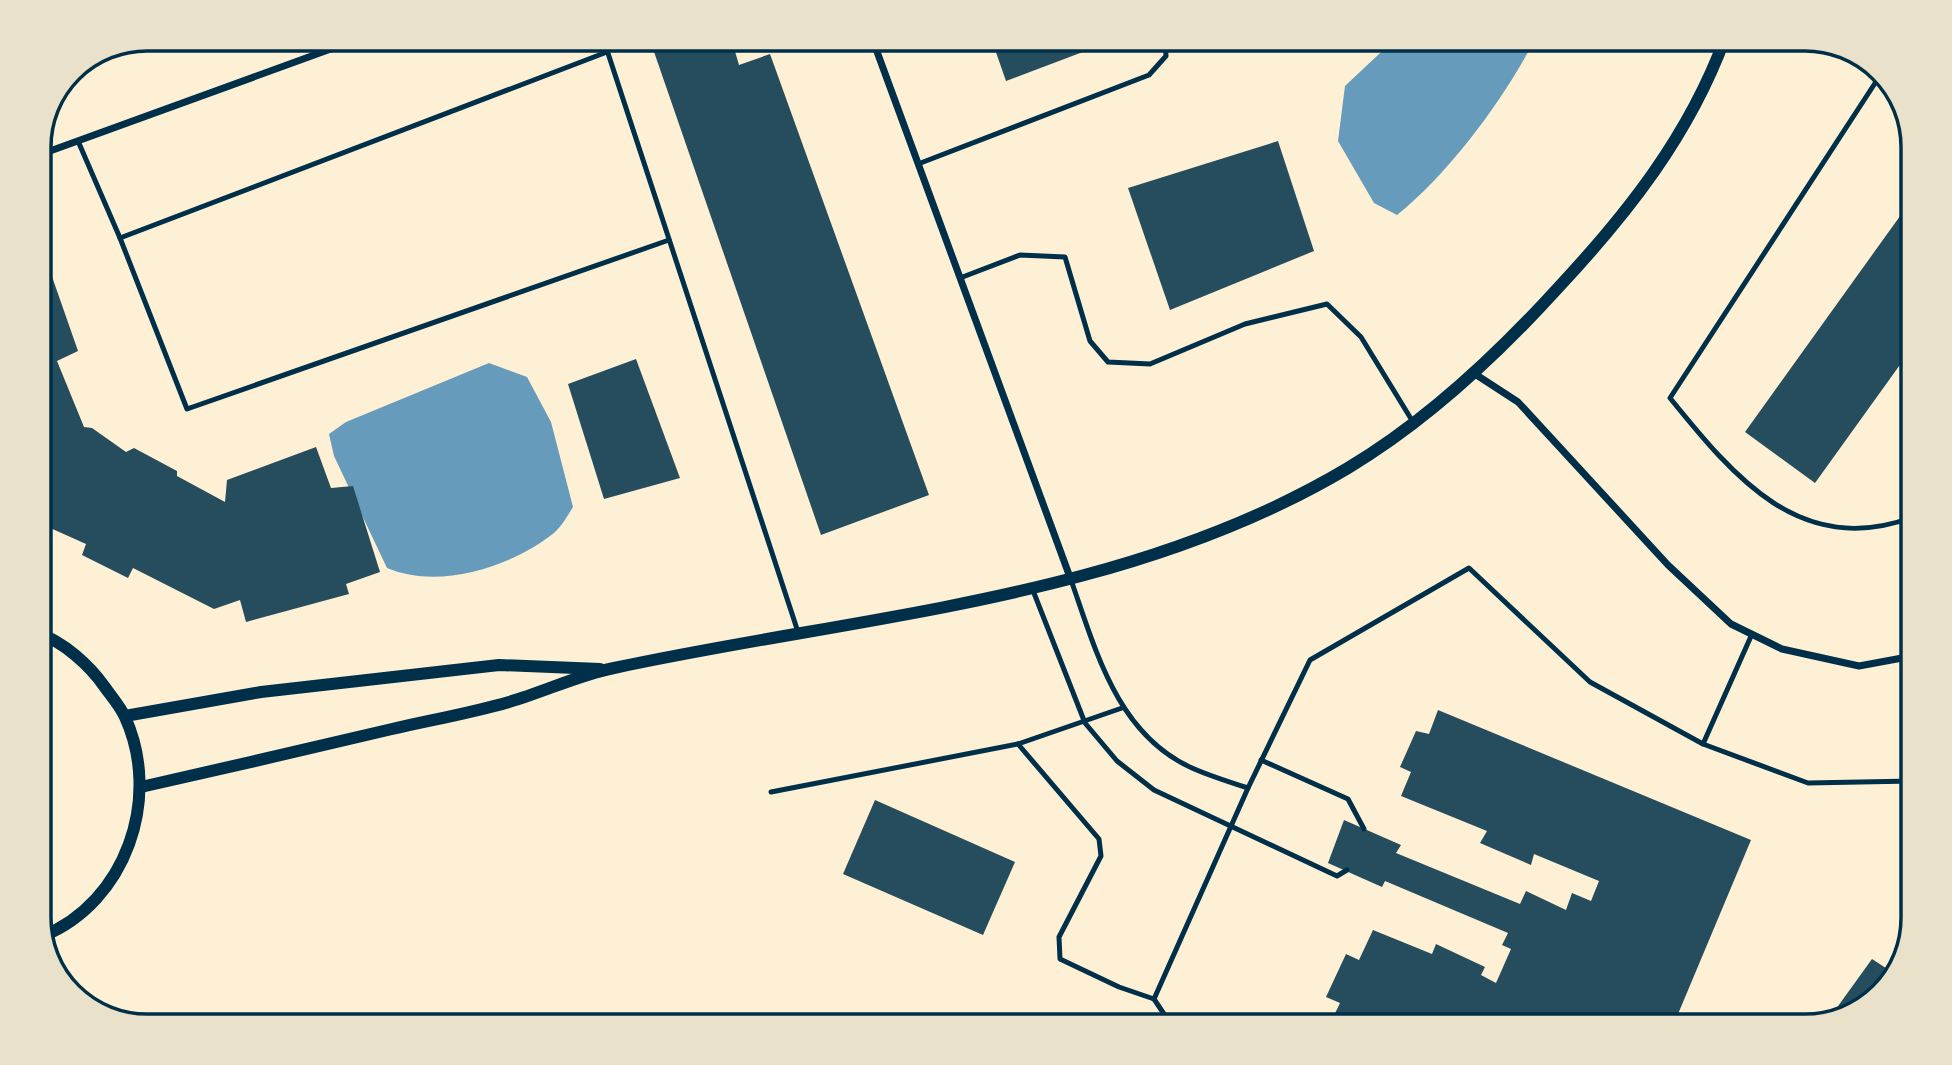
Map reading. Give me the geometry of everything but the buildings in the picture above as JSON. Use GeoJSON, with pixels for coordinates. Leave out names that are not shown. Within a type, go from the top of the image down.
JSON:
{"type":"FeatureCollection","features":[{"type":"Feature","properties":{"kind":"street"},"geometry":{"type":"LineString","coordinates":[[51,151],[325,51]]}},
{"type":"Feature","properties":{"kind":"street"},"geometry":{"type":"LineString","coordinates":[[877,51],[1071,580]]}},
{"type":"Feature","properties":{"kind":"street"},"geometry":{"type":"LineString","coordinates":[[141,787],[509,702],[607,669],[1071,580],[1230,526],[1348,468],[1475,374],[1532,317],[1641,194],[1688,122],[1719,51]]}},
{"type":"Feature","properties":{"kind":"street"},"geometry":{"type":"LineString","coordinates":[[1475,374],[1518,402],[1668,565],[1731,624],[1782,649],[1858,666],[1901,658]]}},
{"type":"Feature","properties":{"kind":"street"},"geometry":{"type":"LineString","coordinates":[[51,642],[92,669],[125,716],[136,751],[141,787],[135,830],[118,870],[92,904],[52,932]]}},
{"type":"Feature","properties":{"kind":"street"},"geometry":{"type":"LineString","coordinates":[[125,716],[261,692],[499,665],[607,669]]}},
{"type":"Feature","properties":{"kind":"lane"},"geometry":{"type":"LineString","coordinates":[[918,164],[1149,75],[1166,56],[1166,51]]}},
{"type":"Feature","properties":{"kind":"lane"},"geometry":{"type":"LineString","coordinates":[[120,238],[607,52],[799,632]]}},
{"type":"Feature","properties":{"kind":"lane"},"geometry":{"type":"LineString","coordinates":[[1875,82],[1670,398],[1708,444],[1754,492],[1786,513],[1835,528],[1886,527],[1901,521]]}},
{"type":"Feature","properties":{"kind":"lane"},"geometry":{"type":"LineString","coordinates":[[78,141],[120,238],[187,409],[669,240]]}},
{"type":"Feature","properties":{"kind":"lane"},"geometry":{"type":"LineString","coordinates":[[960,278],[1020,255],[1065,257],[1090,341],[1108,362],[1150,364],[1245,324],[1327,304],[1360,337],[1413,422]]}},
{"type":"Feature","properties":{"kind":"lane"},"geometry":{"type":"LineString","coordinates":[[1154,999],[1248,788],[1310,660],[1469,568],[1590,682],[1703,744],[1808,783],[1901,781]]}},
{"type":"Feature","properties":{"kind":"lane"},"geometry":{"type":"LineString","coordinates":[[1071,580],[1098,655],[1122,708],[1144,735],[1190,768],[1248,788]]}},
{"type":"Feature","properties":{"kind":"lane"},"geometry":{"type":"LineString","coordinates":[[1032,588],[1085,723],[1117,761],[1154,790],[1231,828],[1337,876],[1347,870]]}},
{"type":"Feature","properties":{"kind":"lane"},"geometry":{"type":"LineString","coordinates":[[1703,744],[1752,634]]}},
{"type":"Feature","properties":{"kind":"lane"},"geometry":{"type":"LineString","coordinates":[[771,792],[1018,744],[1122,708]]}},
{"type":"Feature","properties":{"kind":"lane"},"geometry":{"type":"LineString","coordinates":[[1018,744],[1098,839],[1101,856],[1059,936],[1060,958],[1119,987],[1154,999],[1164,1014]]}},
{"type":"Feature","properties":{"kind":"lane"},"geometry":{"type":"LineString","coordinates":[[1261,760],[1348,799],[1364,829]]}},
{"type":"Feature","properties":{"kind":"water"},"geometry":{"type":"Polygon","coordinates":[[[1382,51],[1528,51],[1492,110],[1456,156],[1417,198],[1397,215],[1374,203],[1338,141],[1345,86],[1382,51]]]}},
{"type":"Feature","properties":{"kind":"water"},"geometry":{"type":"Polygon","coordinates":[[[489,363],[527,377],[551,422],[573,507],[554,533],[537,545],[496,565],[474,572],[429,577],[387,568],[334,456],[329,434],[346,422],[489,363]]]}}]}
